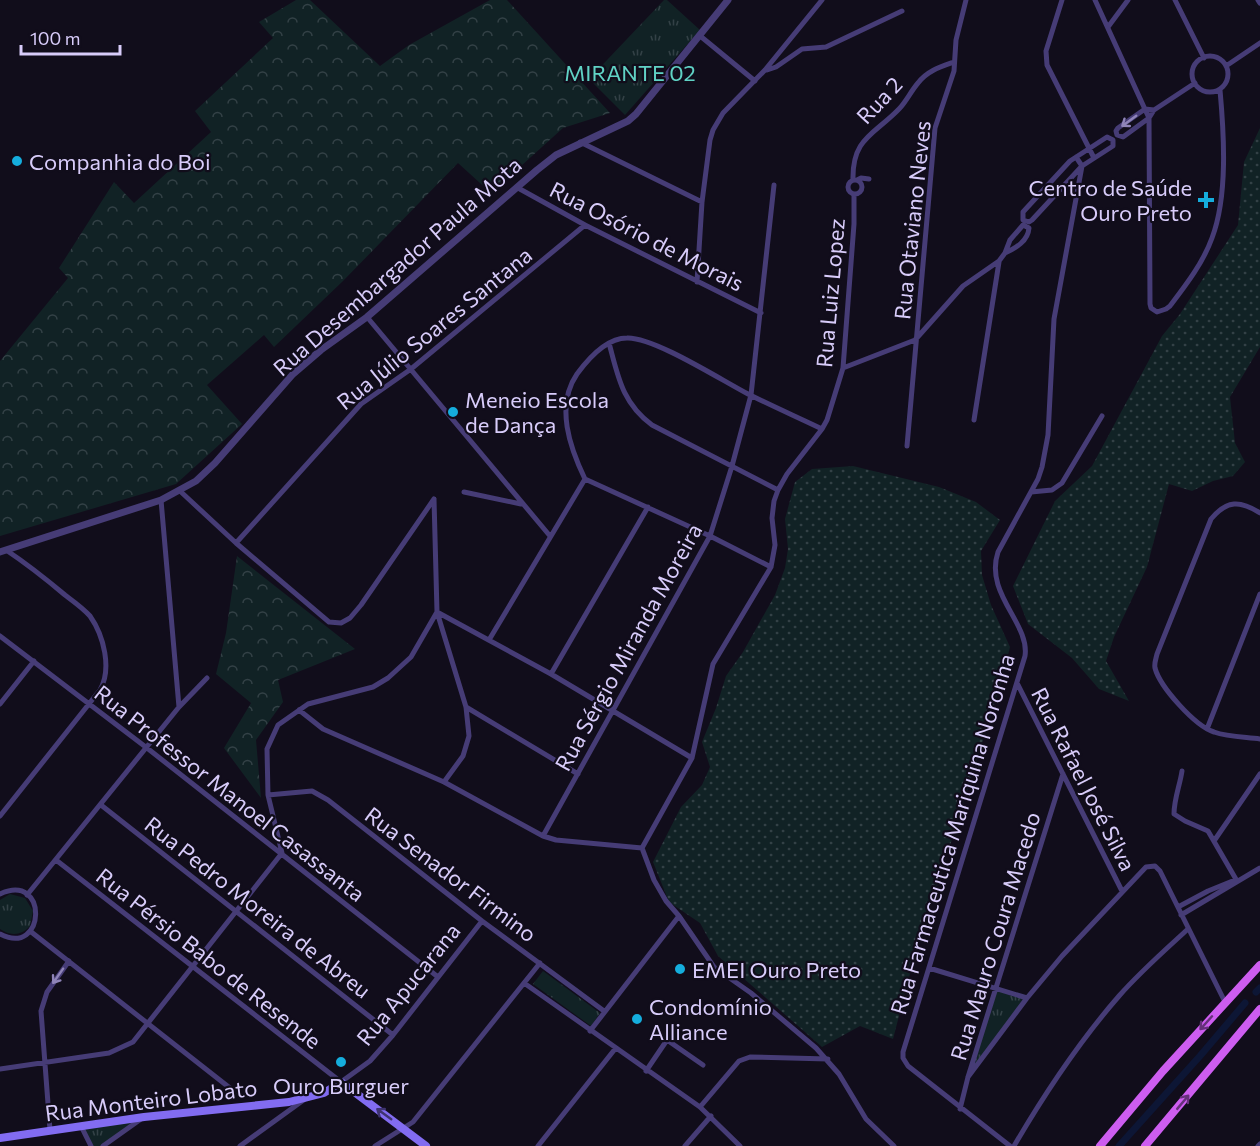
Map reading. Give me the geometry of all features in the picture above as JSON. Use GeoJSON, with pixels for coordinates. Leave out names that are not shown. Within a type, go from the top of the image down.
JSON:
{"type":"FeatureCollection","features":[{"type":"Feature","properties":{"kind":"main road"},"geometry":{"type":"LineString","coordinates":[[1100,1146],[1260,965]]}},
{"type":"Feature","properties":{"kind":"main road"},"geometry":{"type":"LineString","coordinates":[[1145,1146],[1260,1009]]}},
{"type":"Feature","properties":{"kind":"main road"},"geometry":{"type":"LineString","coordinates":[[341,1082],[426,1146]]}},
{"type":"Feature","properties":{"kind":"main road","name":"Rua Apucarana"},"geometry":{"type":"LineString","coordinates":[[307,1098],[324,1093],[341,1082]]}},
{"type":"Feature","properties":{"kind":"main road","name":"Rua Monteiro Lobato"},"geometry":{"type":"LineString","coordinates":[[0,1138],[144,1117],[254,1106],[307,1098]]}},
{"type":"Feature","properties":{"kind":"street","name":"Rua Desembargador Paula Mota"},"geometry":{"type":"LineString","coordinates":[[3,551],[161,500],[196,481],[215,463],[293,374],[366,317],[556,154],[628,121],[636,114],[728,0]]}},
{"type":"Feature","properties":{"kind":"street"},"geometry":{"type":"LineString","coordinates":[[698,282],[702,202],[713,130],[723,112],[765,70],[822,0]]}},
{"type":"Feature","properties":{"kind":"street","name":"Rua Otaviano Neves"},"geometry":{"type":"LineString","coordinates":[[907,446],[935,128],[954,71],[956,40],[966,0]]}},
{"type":"Feature","properties":{"kind":"street"},"geometry":{"type":"LineString","coordinates":[[1062,0],[1046,51],[1047,65],[1094,158]]}},
{"type":"Feature","properties":{"kind":"street"},"geometry":{"type":"LineString","coordinates":[[1095,0],[1149,118],[1150,303],[1151,308],[1157,312],[1170,306],[1199,264],[1213,237],[1223,178],[1220,90],[1228,79],[1226,66],[1217,58],[1204,58],[1193,71],[1195,83],[1198,88],[1209,92],[1220,90]]}},
{"type":"Feature","properties":{"kind":"street"},"geometry":{"type":"LineString","coordinates":[[1108,27],[1128,0]]}},
{"type":"Feature","properties":{"kind":"street"},"geometry":{"type":"LineString","coordinates":[[1175,0],[1204,58]]}},
{"type":"Feature","properties":{"kind":"street"},"geometry":{"type":"LineString","coordinates":[[765,70],[776,67],[802,49],[826,47],[902,11]]}},
{"type":"Feature","properties":{"kind":"street"},"geometry":{"type":"LineString","coordinates":[[699,35],[755,81]]}},
{"type":"Feature","properties":{"kind":"street"},"geometry":{"type":"LineString","coordinates":[[1226,66],[1260,43]]}},
{"type":"Feature","properties":{"kind":"street","name":"Rua 2"},"geometry":{"type":"LineString","coordinates":[[855,180],[853,164],[863,141],[899,109],[919,80],[934,69],[954,62]]}},
{"type":"Feature","properties":{"kind":"street"},"geometry":{"type":"LineString","coordinates":[[1154,110],[1145,109],[1118,129],[1117,135],[1123,137],[1149,118],[1154,110],[1195,83]]}},
{"type":"Feature","properties":{"kind":"street"},"geometry":{"type":"LineString","coordinates":[[1107,137],[1113,140],[1113,146],[1082,166],[1032,220],[1029,222],[1023,220],[1023,212],[1070,161],[1088,148],[1107,137]]}},
{"type":"Feature","properties":{"kind":"street"},"geometry":{"type":"LineString","coordinates":[[579,142],[702,202]]}},
{"type":"Feature","properties":{"kind":"street"},"geometry":{"type":"LineString","coordinates":[[1076,157],[1082,166],[1054,319],[1048,435],[1042,467],[1031,492],[1052,490],[1062,483],[1102,416]]}},
{"type":"Feature","properties":{"kind":"street"},"geometry":{"type":"LineString","coordinates":[[855,180],[860,183],[861,189],[854,194],[848,186],[855,180],[861,178],[869,179]]}},
{"type":"Feature","properties":{"kind":"street","name":"Rua Sérgio Miranda Moreira"},"geometry":{"type":"LineString","coordinates":[[543,836],[710,536],[751,395],[774,185]]}},
{"type":"Feature","properties":{"kind":"street","name":"Rua Osório de Morais"},"geometry":{"type":"LineString","coordinates":[[518,188],[585,225],[761,313]]}},
{"type":"Feature","properties":{"kind":"street","name":"Rua Luiz Lopez"},"geometry":{"type":"LineString","coordinates":[[778,490],[787,474],[827,420],[843,368],[854,224],[854,194]]}},
{"type":"Feature","properties":{"kind":"street","name":"Rua Júlio Soares Santana"},"geometry":{"type":"LineString","coordinates":[[236,543],[361,404],[411,369],[585,225]]}},
{"type":"Feature","properties":{"kind":"street"},"geometry":{"type":"LineString","coordinates":[[843,368],[915,340],[963,286],[999,261],[1010,240],[1020,228],[1026,225],[1029,228],[1028,235],[1017,248],[1005,252]]}},
{"type":"Feature","properties":{"kind":"street"},"geometry":{"type":"LineString","coordinates":[[974,420],[999,261]]}},
{"type":"Feature","properties":{"kind":"street"},"geometry":{"type":"LineString","coordinates":[[366,317],[550,536]]}},
{"type":"Feature","properties":{"kind":"street"},"geometry":{"type":"LineString","coordinates":[[771,567],[710,536],[585,479],[570,443],[566,423],[567,397],[579,371],[609,343],[626,338],[644,340],[822,429]]}},
{"type":"Feature","properties":{"kind":"street"},"geometry":{"type":"LineString","coordinates":[[609,343],[626,398],[635,411],[652,425],[778,490],[772,518],[775,545],[771,567],[714,664],[692,758],[642,848],[654,880],[666,901],[714,967],[751,993],[828,1059],[866,1119],[894,1146]]}},
{"type":"Feature","properties":{"kind":"street"},"geometry":{"type":"LineString","coordinates":[[489,640],[585,479]]}},
{"type":"Feature","properties":{"kind":"street"},"geometry":{"type":"LineString","coordinates":[[180,491],[236,543],[329,622],[341,624],[361,605],[434,499],[437,612],[466,707],[469,736],[463,756],[444,782]]}},
{"type":"Feature","properties":{"kind":"street"},"geometry":{"type":"LineString","coordinates":[[464,492],[522,505]]}},
{"type":"Feature","properties":{"kind":"street","name":"Rua Farmaceutica Mariquina Noronha"},"geometry":{"type":"LineString","coordinates":[[960,1109],[908,1066],[903,1058],[903,1052],[1026,649],[999,588],[995,569],[998,552],[1031,492]]}},
{"type":"Feature","properties":{"kind":"street"},"geometry":{"type":"LineString","coordinates":[[161,500],[179,707]]}},
{"type":"Feature","properties":{"kind":"street"},"geometry":{"type":"LineString","coordinates":[[1260,513],[1249,505],[1239,503],[1223,508],[1211,519],[1157,654],[1155,666],[1158,676],[1194,720],[1207,729],[1222,734],[1260,739]]}},
{"type":"Feature","properties":{"kind":"street"},"geometry":{"type":"LineString","coordinates":[[551,674],[648,507]]}},
{"type":"Feature","properties":{"kind":"street"},"geometry":{"type":"LineString","coordinates":[[0,816],[105,681],[105,657],[101,637],[89,616],[38,573],[3,551]]}},
{"type":"Feature","properties":{"kind":"street"},"geometry":{"type":"LineString","coordinates":[[1207,729],[1260,594]]}},
{"type":"Feature","properties":{"kind":"street"},"geometry":{"type":"LineString","coordinates":[[437,612],[551,674],[692,758]]}},
{"type":"Feature","properties":{"kind":"street"},"geometry":{"type":"LineString","coordinates":[[0,1069],[109,1053],[133,1042],[194,968],[282,854],[268,795],[267,749],[278,725],[308,704],[373,687],[388,678],[411,657],[437,612]]}},
{"type":"Feature","properties":{"kind":"street","name":"Rua Professor Manoel Casassanta"},"geometry":{"type":"LineString","coordinates":[[0,636],[147,748],[438,977]]}},
{"type":"Feature","properties":{"kind":"street"},"geometry":{"type":"LineString","coordinates":[[0,704],[34,661]]}},
{"type":"Feature","properties":{"kind":"street"},"geometry":{"type":"LineString","coordinates":[[27,895],[179,707],[207,678]]}},
{"type":"Feature","properties":{"kind":"street","name":"Rua Rafael José Silva"},"geometry":{"type":"LineString","coordinates":[[1017,683],[1122,891]]}},
{"type":"Feature","properties":{"kind":"street"},"geometry":{"type":"LineString","coordinates":[[466,707],[578,774]]}},
{"type":"Feature","properties":{"kind":"street"},"geometry":{"type":"LineString","coordinates":[[298,710],[323,729],[444,782],[543,836],[556,840],[642,848]]}},
{"type":"Feature","properties":{"kind":"street"},"geometry":{"type":"LineString","coordinates":[[1182,771],[1174,803],[1174,814],[1208,831],[1237,880]]}},
{"type":"Feature","properties":{"kind":"street","name":"Rua Mauro Coura Macedo"},"geometry":{"type":"LineString","coordinates":[[960,1109],[995,989],[1063,774]]}},
{"type":"Feature","properties":{"kind":"street"},"geometry":{"type":"LineString","coordinates":[[1214,841],[1260,774]]}},
{"type":"Feature","properties":{"kind":"street","name":"Rua Senador Firmino"},"geometry":{"type":"LineString","coordinates":[[268,795],[312,792],[328,800],[482,921],[604,1011]]}},
{"type":"Feature","properties":{"kind":"street","name":"Rua Pedro Moreira de Abreu"},"geometry":{"type":"LineString","coordinates":[[101,805],[393,1035]]}},
{"type":"Feature","properties":{"kind":"street","name":"Rua Pérsio Babo de Resende"},"geometry":{"type":"LineString","coordinates":[[56,860],[341,1082]]}},
{"type":"Feature","properties":{"kind":"street"},"geometry":{"type":"LineString","coordinates":[[968,1077],[1062,956],[1146,867],[1155,866],[1160,872],[1225,1002]]}},
{"type":"Feature","properties":{"kind":"street"},"geometry":{"type":"LineString","coordinates":[[1178,907],[1260,868]]}},
{"type":"Feature","properties":{"kind":"street"},"geometry":{"type":"LineString","coordinates":[[1181,915],[1215,896],[1237,880]]}},
{"type":"Feature","properties":{"kind":"street"},"geometry":{"type":"LineString","coordinates":[[0,894],[14,890],[27,895],[36,908],[35,924],[30,931],[12,938],[0,934]]}},
{"type":"Feature","properties":{"kind":"street"},"geometry":{"type":"LineString","coordinates":[[590,1031],[679,916]]}},
{"type":"Feature","properties":{"kind":"street","name":"Rua Apucarana"},"geometry":{"type":"LineString","coordinates":[[341,1082],[370,1061],[393,1035],[482,921]]}},
{"type":"Feature","properties":{"kind":"street"},"geometry":{"type":"LineString","coordinates":[[960,1109],[1012,1146],[1044,1094],[1081,1041],[1125,988],[1188,929]]}},
{"type":"Feature","properties":{"kind":"street"},"geometry":{"type":"LineString","coordinates":[[30,931],[235,1092]]}},
{"type":"Feature","properties":{"kind":"street"},"geometry":{"type":"LineString","coordinates":[[50,1130],[41,1011],[47,992],[69,961]]}},
{"type":"Feature","properties":{"kind":"street"},"geometry":{"type":"LineString","coordinates":[[375,1146],[414,1122],[540,963]]}},
{"type":"Feature","properties":{"kind":"street"},"geometry":{"type":"LineString","coordinates":[[929,968],[1027,999]]}},
{"type":"Feature","properties":{"kind":"street"},"geometry":{"type":"LineString","coordinates":[[524,983],[700,1107],[740,1146]]}},
{"type":"Feature","properties":{"kind":"street"},"geometry":{"type":"LineString","coordinates":[[646,1071],[667,1040],[703,1065]]}},
{"type":"Feature","properties":{"kind":"street"},"geometry":{"type":"LineString","coordinates":[[538,1146],[615,1048]]}},
{"type":"Feature","properties":{"kind":"street"},"geometry":{"type":"LineString","coordinates":[[700,1107],[738,1061],[750,1057],[828,1059]]}},
{"type":"Feature","properties":{"kind":"street","name":"Rua Apucarana"},"geometry":{"type":"LineString","coordinates":[[240,1146],[307,1098]]}},
{"type":"Feature","properties":{"kind":"street"},"geometry":{"type":"LineString","coordinates":[[685,1146],[711,1116]]}},
{"type":"Feature","properties":{"kind":"street"},"geometry":{"type":"LineString","coordinates":[[103,1146],[144,1117]]}},
{"type":"Feature","properties":{"kind":"street"},"geometry":{"type":"LineString","coordinates":[[81,1126],[91,1146]]}},
{"type":"Feature","properties":{"kind":"green space"},"geometry":{"type":"Polygon","coordinates":[[[296,0],[310,0],[380,66],[409,45],[490,0],[507,0],[610,113],[563,128],[491,193],[458,163],[343,281],[274,347],[264,335],[207,385],[242,424],[176,484],[0,536],[0,361],[68,278],[59,268],[114,182],[134,203],[211,132],[195,111],[273,38],[259,22],[296,0]]]}},
{"type":"Feature","properties":{"kind":"green space","name":"MIRANTE 02"},"geometry":{"type":"Polygon","coordinates":[[[664,0],[667,0],[700,30],[625,115],[589,79],[664,0]]]}},
{"type":"Feature","properties":{"kind":"green space"},"geometry":{"type":"Polygon","coordinates":[[[1260,128],[1260,347],[1230,397],[1235,443],[1245,462],[1233,476],[1213,481],[1192,491],[1169,484],[1147,567],[1114,637],[1106,661],[1129,701],[1099,689],[1072,658],[1028,624],[1013,586],[1055,501],[1092,466],[1162,336],[1180,314],[1238,225],[1244,162],[1260,128]]]}},
{"type":"Feature","properties":{"kind":"green space"},"geometry":{"type":"Polygon","coordinates":[[[853,466],[939,487],[976,502],[1000,520],[981,551],[982,575],[991,605],[1010,647],[1001,683],[911,970],[893,1039],[860,1026],[822,1047],[718,956],[700,923],[669,902],[653,862],[681,807],[702,785],[710,767],[702,742],[726,676],[743,652],[775,595],[785,568],[788,549],[785,519],[795,482],[812,469],[853,466]]]}},
{"type":"Feature","properties":{"kind":"green space"},"geometry":{"type":"Polygon","coordinates":[[[237,556],[355,649],[278,680],[283,702],[256,740],[261,798],[224,748],[251,703],[216,674],[226,633],[237,556]]]}},
{"type":"Feature","properties":{"kind":"green space"},"geometry":{"type":"Polygon","coordinates":[[[10,894],[25,898],[33,911],[30,926],[19,933],[12,934],[0,929],[0,900],[10,894]]]}},
{"type":"Feature","properties":{"kind":"green space"},"geometry":{"type":"Polygon","coordinates":[[[543,971],[600,1013],[591,1026],[533,984],[543,971]]]}},
{"type":"Feature","properties":{"kind":"green space"},"geometry":{"type":"Polygon","coordinates":[[[995,989],[1027,998],[968,1077],[995,989]]]}},
{"type":"Feature","properties":{"kind":"green space"},"geometry":{"type":"Polygon","coordinates":[[[144,1117],[103,1146],[91,1146],[82,1126],[144,1117]]]}},
{"type":"Feature","properties":{"kind":"waterway"},"geometry":{"type":"LineString","coordinates":[[1256,992],[1260,988]]}},
{"type":"Feature","properties":{"kind":"waterway"},"geometry":{"type":"LineString","coordinates":[[1119,1146],[1245,1003]]}},
{"type":"Feature","properties":{"kind":"place","name":"Companhia do Boi"},"geometry":{"type":"Point","coordinates":[17,161]}},
{"type":"Feature","properties":{"kind":"place","name":"Centro de Saúde Ouro Preto"},"geometry":{"type":"Point","coordinates":[1206,200]}},
{"type":"Feature","properties":{"kind":"place","name":"Meneio Escola de Dança"},"geometry":{"type":"Point","coordinates":[453,412]}},
{"type":"Feature","properties":{"kind":"place","name":"EMEI Ouro Preto"},"geometry":{"type":"Point","coordinates":[680,969]}},
{"type":"Feature","properties":{"kind":"place","name":"Condomínio Alliance"},"geometry":{"type":"Point","coordinates":[637,1019]}},
{"type":"Feature","properties":{"kind":"place","name":"Ouro Burguer"},"geometry":{"type":"Point","coordinates":[341,1062]}}]}
